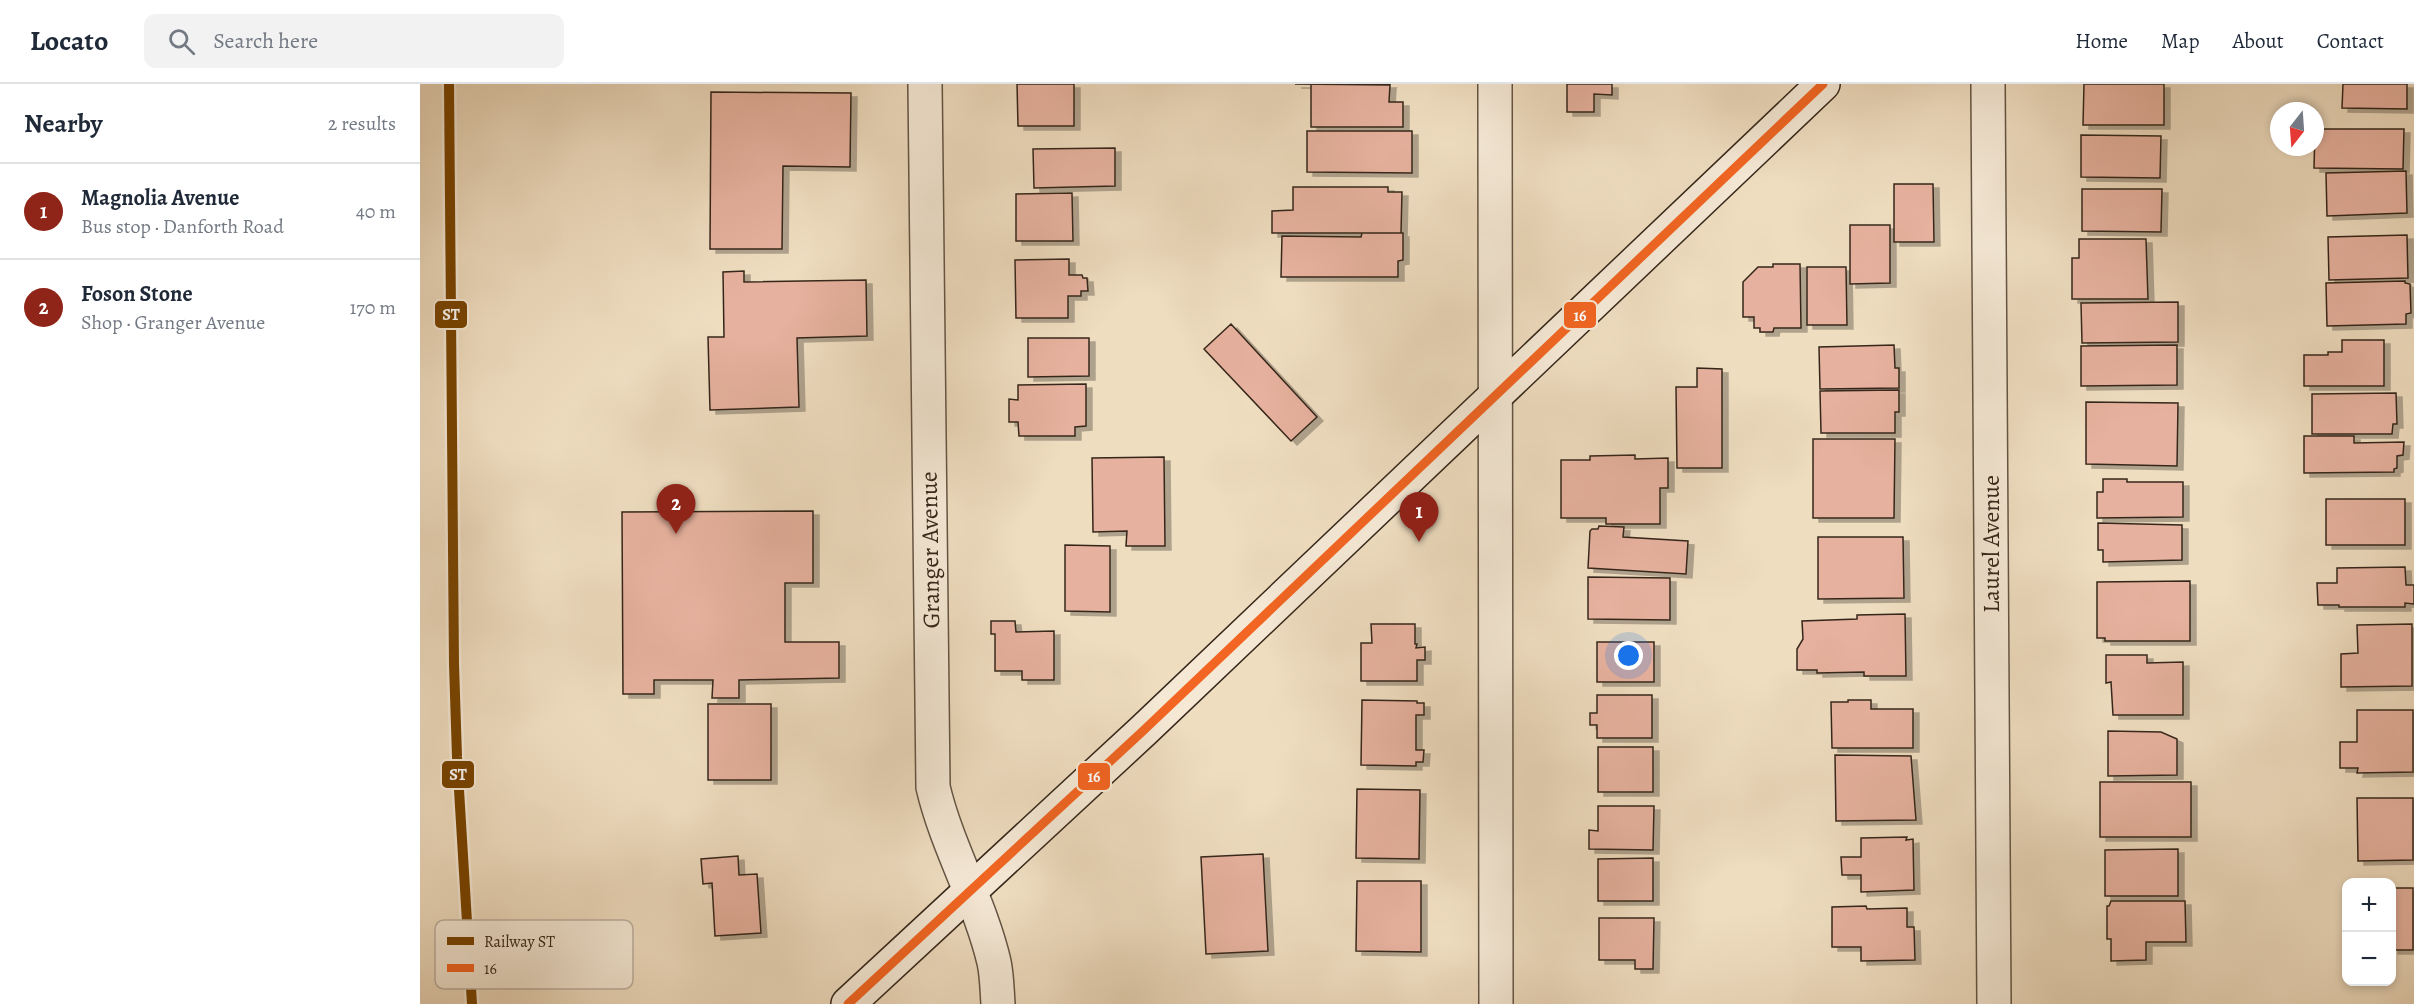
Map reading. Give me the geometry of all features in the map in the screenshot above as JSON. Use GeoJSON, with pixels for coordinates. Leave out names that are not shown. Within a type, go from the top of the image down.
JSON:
{"type":"FeatureCollection","features":[{"type":"Feature","properties":{"kind":"street","name":"Granger Avenue"},"geometry":{"type":"LineString","coordinates":[[925,84],[933,787],[940,819],[970,890],[994,963],[998,1004]]}},
{"type":"Feature","properties":{"kind":"street"},"geometry":{"type":"LineString","coordinates":[[1495,84],[1496,1004]]}},
{"type":"Feature","properties":{"kind":"street"},"geometry":{"type":"LineString","coordinates":[[848,1004],[1144,730],[1824,84]]}},
{"type":"Feature","properties":{"kind":"street","name":"Laurel Avenue"},"geometry":{"type":"LineString","coordinates":[[1988,84],[1994,1004]]}},
{"type":"Feature","properties":{"kind":"building"},"geometry":{"type":"Polygon","coordinates":[[[1017,84],[1074,84],[1074,126],[1018,126],[1017,84]]]}},
{"type":"Feature","properties":{"kind":"building"},"geometry":{"type":"Polygon","coordinates":[[[1295,84],[1390,84],[1389,85],[1295,84]]]}},
{"type":"Feature","properties":{"kind":"building"},"geometry":{"type":"Polygon","coordinates":[[[1311,84],[1390,85],[1389,102],[1403,102],[1403,127],[1311,127],[1311,84]]]}},
{"type":"Feature","properties":{"kind":"building"},"geometry":{"type":"Polygon","coordinates":[[[1567,84],[1612,84],[1612,95],[1594,94],[1594,112],[1567,112],[1567,84]]]}},
{"type":"Feature","properties":{"kind":"building"},"geometry":{"type":"Polygon","coordinates":[[[2084,84],[2164,84],[2164,125],[2083,125],[2084,84]]]}},
{"type":"Feature","properties":{"kind":"building"},"geometry":{"type":"Polygon","coordinates":[[[2343,84],[2407,84],[2407,109],[2342,108],[2343,84]]]}},
{"type":"Feature","properties":{"kind":"building"},"geometry":{"type":"Polygon","coordinates":[[[711,92],[851,93],[850,167],[783,166],[782,249],[710,249],[711,92]]]}},
{"type":"Feature","properties":{"kind":"building"},"geometry":{"type":"Polygon","coordinates":[[[2324,129],[2404,129],[2403,169],[2314,168],[2314,156],[2324,156],[2324,129]]]}},
{"type":"Feature","properties":{"kind":"building"},"geometry":{"type":"Polygon","coordinates":[[[1307,131],[1412,131],[1412,173],[1307,172],[1307,131]]]}},
{"type":"Feature","properties":{"kind":"building"},"geometry":{"type":"Polygon","coordinates":[[[2081,135],[2161,136],[2160,178],[2081,177],[2081,135]]]}},
{"type":"Feature","properties":{"kind":"building"},"geometry":{"type":"Polygon","coordinates":[[[1115,148],[1115,186],[1034,188],[1033,149],[1115,148]]]}},
{"type":"Feature","properties":{"kind":"building"},"geometry":{"type":"Polygon","coordinates":[[[2406,171],[2407,213],[2327,216],[2326,173],[2406,171]]]}},
{"type":"Feature","properties":{"kind":"building"},"geometry":{"type":"Polygon","coordinates":[[[1894,184],[1933,184],[1934,242],[1894,242],[1894,184]]]}},
{"type":"Feature","properties":{"kind":"building"},"geometry":{"type":"Polygon","coordinates":[[[1293,187],[1388,187],[1388,192],[1402,192],[1401,233],[1272,233],[1272,211],[1293,210],[1293,187]]]}},
{"type":"Feature","properties":{"kind":"building"},"geometry":{"type":"Polygon","coordinates":[[[2082,189],[2162,189],[2161,232],[2082,231],[2082,189]]]}},
{"type":"Feature","properties":{"kind":"building"},"geometry":{"type":"Polygon","coordinates":[[[1072,193],[1073,241],[1016,241],[1016,194],[1072,193]]]}},
{"type":"Feature","properties":{"kind":"building"},"geometry":{"type":"Polygon","coordinates":[[[1850,225],[1890,225],[1890,283],[1850,284],[1850,225]]]}},
{"type":"Feature","properties":{"kind":"building"},"geometry":{"type":"Polygon","coordinates":[[[1362,233],[1403,233],[1403,260],[1398,261],[1398,277],[1281,277],[1282,236],[1361,237],[1362,233]]]}},
{"type":"Feature","properties":{"kind":"building"},"geometry":{"type":"Polygon","coordinates":[[[2407,235],[2408,278],[2329,280],[2328,237],[2407,235]]]}},
{"type":"Feature","properties":{"kind":"building"},"geometry":{"type":"Polygon","coordinates":[[[2079,239],[2146,239],[2148,299],[2072,299],[2072,258],[2079,258],[2079,239]]]}},
{"type":"Feature","properties":{"kind":"building"},"geometry":{"type":"Polygon","coordinates":[[[1069,259],[1069,275],[1082,275],[1083,278],[1087,278],[1088,291],[1081,291],[1081,296],[1068,296],[1068,318],[1016,318],[1015,260],[1069,259]]]}},
{"type":"Feature","properties":{"kind":"building"},"geometry":{"type":"Polygon","coordinates":[[[1773,264],[1800,264],[1801,328],[1774,328],[1773,332],[1760,332],[1760,328],[1754,328],[1754,317],[1743,317],[1743,282],[1758,267],[1773,267],[1773,264]]]}},
{"type":"Feature","properties":{"kind":"building"},"geometry":{"type":"Polygon","coordinates":[[[1807,267],[1846,267],[1847,325],[1807,325],[1807,267]]]}},
{"type":"Feature","properties":{"kind":"building"},"geometry":{"type":"Polygon","coordinates":[[[744,271],[744,282],[866,280],[867,336],[797,338],[799,407],[710,410],[708,337],[724,337],[723,272],[744,271]]]}},
{"type":"Feature","properties":{"kind":"building"},"geometry":{"type":"Polygon","coordinates":[[[2405,281],[2410,284],[2411,313],[2406,314],[2406,324],[2327,326],[2326,283],[2405,281]]]}},
{"type":"Feature","properties":{"kind":"building"},"geometry":{"type":"Polygon","coordinates":[[[2178,302],[2178,342],[2082,343],[2081,303],[2178,302]]]}},
{"type":"Feature","properties":{"kind":"building"},"geometry":{"type":"Polygon","coordinates":[[[1231,324],[1317,417],[1291,441],[1204,349],[1231,324]]]}},
{"type":"Feature","properties":{"kind":"building"},"geometry":{"type":"Polygon","coordinates":[[[1028,338],[1089,338],[1089,376],[1028,377],[1028,338]]]}},
{"type":"Feature","properties":{"kind":"building"},"geometry":{"type":"Polygon","coordinates":[[[2342,340],[2384,340],[2384,386],[2304,386],[2304,355],[2328,355],[2328,352],[2342,352],[2342,340]]]}},
{"type":"Feature","properties":{"kind":"building"},"geometry":{"type":"Polygon","coordinates":[[[1894,345],[1895,368],[1899,368],[1899,388],[1820,389],[1819,347],[1894,345]]]}},
{"type":"Feature","properties":{"kind":"building"},"geometry":{"type":"Polygon","coordinates":[[[2177,345],[2177,385],[2081,386],[2081,346],[2177,345]]]}},
{"type":"Feature","properties":{"kind":"building"},"geometry":{"type":"Polygon","coordinates":[[[1697,368],[1722,369],[1722,468],[1677,468],[1676,387],[1697,387],[1697,368]]]}},
{"type":"Feature","properties":{"kind":"building"},"geometry":{"type":"Polygon","coordinates":[[[1086,384],[1086,426],[1075,427],[1075,436],[1019,436],[1018,422],[1009,422],[1009,399],[1018,400],[1018,385],[1086,384]]]}},
{"type":"Feature","properties":{"kind":"building"},"geometry":{"type":"Polygon","coordinates":[[[1899,390],[1899,412],[1895,412],[1895,433],[1821,433],[1820,391],[1899,390]]]}},
{"type":"Feature","properties":{"kind":"building"},"geometry":{"type":"Polygon","coordinates":[[[2396,393],[2397,424],[2393,424],[2392,434],[2312,434],[2312,394],[2396,393]]]}},
{"type":"Feature","properties":{"kind":"building"},"geometry":{"type":"Polygon","coordinates":[[[2086,402],[2178,403],[2177,466],[2086,464],[2086,402]]]}},
{"type":"Feature","properties":{"kind":"building"},"geometry":{"type":"Polygon","coordinates":[[[2304,436],[2354,436],[2354,443],[2404,442],[2403,455],[2397,456],[2397,468],[2394,472],[2304,473],[2304,436]]]}},
{"type":"Feature","properties":{"kind":"building"},"geometry":{"type":"Polygon","coordinates":[[[1813,439],[1895,439],[1894,518],[1813,518],[1813,439]]]}},
{"type":"Feature","properties":{"kind":"building"},"geometry":{"type":"Polygon","coordinates":[[[1635,455],[1635,459],[1668,458],[1668,488],[1660,488],[1660,524],[1606,524],[1606,518],[1561,518],[1561,460],[1590,460],[1590,456],[1635,455]]]}},
{"type":"Feature","properties":{"kind":"building"},"geometry":{"type":"Polygon","coordinates":[[[1164,457],[1165,546],[1126,546],[1127,531],[1093,532],[1092,458],[1164,457]]]}},
{"type":"Feature","properties":{"kind":"building"},"geometry":{"type":"Polygon","coordinates":[[[2103,479],[2127,479],[2127,482],[2183,482],[2183,517],[2097,518],[2097,492],[2103,492],[2103,479]]]}},
{"type":"Feature","properties":{"kind":"building"},"geometry":{"type":"Polygon","coordinates":[[[2326,499],[2405,499],[2405,545],[2326,545],[2326,499]]]}},
{"type":"Feature","properties":{"kind":"building"},"geometry":{"type":"Polygon","coordinates":[[[813,511],[813,583],[785,583],[785,642],[839,642],[839,678],[739,680],[739,698],[712,698],[713,680],[654,680],[654,694],[623,694],[622,512],[813,511]]]}},
{"type":"Feature","properties":{"kind":"building"},"geometry":{"type":"Polygon","coordinates":[[[2098,523],[2182,525],[2182,560],[2103,562],[2103,550],[2098,550],[2098,523]]]}},
{"type":"Feature","properties":{"kind":"building"},"geometry":{"type":"Polygon","coordinates":[[[1599,526],[1624,527],[1623,537],[1688,541],[1686,574],[1588,568],[1590,531],[1598,529],[1599,526]]]}},
{"type":"Feature","properties":{"kind":"building"},"geometry":{"type":"Polygon","coordinates":[[[1818,537],[1903,537],[1904,598],[1818,599],[1818,537]]]}},
{"type":"Feature","properties":{"kind":"building"},"geometry":{"type":"Polygon","coordinates":[[[1065,545],[1110,546],[1110,612],[1065,611],[1065,545]]]}},
{"type":"Feature","properties":{"kind":"building"},"geometry":{"type":"Polygon","coordinates":[[[2405,567],[2406,585],[2414,585],[2414,604],[2405,603],[2405,607],[2318,605],[2317,583],[2337,583],[2337,568],[2405,567]]]}},
{"type":"Feature","properties":{"kind":"building"},"geometry":{"type":"Polygon","coordinates":[[[1588,577],[1670,578],[1670,620],[1588,619],[1588,577]]]}},
{"type":"Feature","properties":{"kind":"building"},"geometry":{"type":"Polygon","coordinates":[[[2190,581],[2190,641],[2105,641],[2105,638],[2097,638],[2097,582],[2190,581]]]}},
{"type":"Feature","properties":{"kind":"building"},"geometry":{"type":"Polygon","coordinates":[[[1905,614],[1906,676],[1864,676],[1864,672],[1817,673],[1817,670],[1797,670],[1797,649],[1803,639],[1802,621],[1857,619],[1857,615],[1905,614]]]}},
{"type":"Feature","properties":{"kind":"building"},"geometry":{"type":"Polygon","coordinates":[[[991,621],[1015,621],[1016,632],[1054,631],[1054,680],[1022,680],[1022,671],[995,671],[995,634],[991,634],[991,621]]]}},
{"type":"Feature","properties":{"kind":"building"},"geometry":{"type":"Polygon","coordinates":[[[1371,624],[1415,624],[1416,648],[1425,647],[1425,660],[1417,660],[1417,681],[1361,681],[1361,643],[1372,643],[1371,624]]]}},
{"type":"Feature","properties":{"kind":"building"},"geometry":{"type":"Polygon","coordinates":[[[2412,624],[2412,686],[2341,687],[2341,654],[2358,653],[2357,625],[2412,624]]]}},
{"type":"Feature","properties":{"kind":"building"},"geometry":{"type":"Polygon","coordinates":[[[1597,642],[1654,642],[1654,682],[1597,682],[1597,642]]]}},
{"type":"Feature","properties":{"kind":"building"},"geometry":{"type":"Polygon","coordinates":[[[2106,655],[2147,655],[2147,663],[2183,662],[2183,715],[2113,715],[2111,682],[2106,683],[2106,655]]]}},
{"type":"Feature","properties":{"kind":"building"},"geometry":{"type":"Polygon","coordinates":[[[1597,695],[1652,695],[1652,738],[1597,738],[1597,725],[1590,725],[1590,713],[1597,713],[1597,695]]]}},
{"type":"Feature","properties":{"kind":"building"},"geometry":{"type":"Polygon","coordinates":[[[1362,700],[1424,703],[1424,715],[1416,715],[1416,750],[1424,750],[1423,762],[1416,762],[1416,766],[1361,765],[1362,700]]]}},
{"type":"Feature","properties":{"kind":"building"},"geometry":{"type":"Polygon","coordinates":[[[1848,700],[1871,700],[1871,709],[1913,709],[1913,748],[1832,748],[1831,702],[1848,702],[1848,700]]]}},
{"type":"Feature","properties":{"kind":"building"},"geometry":{"type":"Polygon","coordinates":[[[708,704],[771,704],[771,780],[708,780],[708,704]]]}},
{"type":"Feature","properties":{"kind":"building"},"geometry":{"type":"Polygon","coordinates":[[[2357,710],[2413,710],[2413,772],[2357,773],[2358,768],[2340,768],[2340,742],[2357,742],[2357,710]]]}},
{"type":"Feature","properties":{"kind":"building"},"geometry":{"type":"Polygon","coordinates":[[[2108,731],[2161,732],[2177,739],[2177,775],[2108,776],[2108,731]]]}},
{"type":"Feature","properties":{"kind":"building"},"geometry":{"type":"Polygon","coordinates":[[[1598,747],[1653,747],[1653,792],[1598,792],[1598,747]]]}},
{"type":"Feature","properties":{"kind":"building"},"geometry":{"type":"Polygon","coordinates":[[[1835,755],[1911,756],[1916,820],[1836,821],[1835,755]]]}},
{"type":"Feature","properties":{"kind":"building"},"geometry":{"type":"Polygon","coordinates":[[[2100,782],[2191,782],[2191,837],[2100,837],[2100,782]]]}},
{"type":"Feature","properties":{"kind":"building"},"geometry":{"type":"Polygon","coordinates":[[[1357,789],[1420,790],[1419,859],[1356,858],[1357,789]]]}},
{"type":"Feature","properties":{"kind":"building"},"geometry":{"type":"Polygon","coordinates":[[[2357,798],[2413,798],[2413,860],[2358,861],[2357,798]]]}},
{"type":"Feature","properties":{"kind":"building"},"geometry":{"type":"Polygon","coordinates":[[[1598,806],[1654,806],[1653,850],[1589,849],[1589,830],[1598,831],[1598,806]]]}},
{"type":"Feature","properties":{"kind":"building"},"geometry":{"type":"Polygon","coordinates":[[[1907,837],[1906,840],[1913,839],[1914,890],[1861,892],[1861,875],[1842,875],[1841,857],[1861,857],[1861,838],[1907,837]]]}},
{"type":"Feature","properties":{"kind":"building"},"geometry":{"type":"Polygon","coordinates":[[[2178,849],[2178,896],[2105,896],[2105,850],[2178,849]]]}},
{"type":"Feature","properties":{"kind":"building"},"geometry":{"type":"Polygon","coordinates":[[[1263,854],[1268,951],[1206,954],[1201,857],[1263,854]]]}},
{"type":"Feature","properties":{"kind":"building"},"geometry":{"type":"Polygon","coordinates":[[[738,856],[739,875],[757,874],[761,933],[715,936],[712,883],[703,884],[701,859],[738,856]]]}},
{"type":"Feature","properties":{"kind":"building"},"geometry":{"type":"Polygon","coordinates":[[[1653,858],[1653,901],[1598,901],[1598,859],[1653,858]]]}},
{"type":"Feature","properties":{"kind":"building"},"geometry":{"type":"Polygon","coordinates":[[[1357,881],[1421,881],[1421,952],[1356,951],[1357,881]]]}},
{"type":"Feature","properties":{"kind":"building"},"geometry":{"type":"Polygon","coordinates":[[[2396,888],[2413,888],[2413,950],[2396,950],[2396,888]]]}},
{"type":"Feature","properties":{"kind":"building"},"geometry":{"type":"Polygon","coordinates":[[[2111,901],[2185,901],[2186,942],[2146,942],[2146,960],[2111,961],[2111,939],[2107,939],[2107,906],[2111,901]]]}},
{"type":"Feature","properties":{"kind":"building"},"geometry":{"type":"Polygon","coordinates":[[[1866,906],[1867,909],[1907,908],[1907,927],[1914,927],[1915,960],[1861,961],[1861,947],[1832,947],[1832,907],[1866,906]]]}},
{"type":"Feature","properties":{"kind":"building"},"geometry":{"type":"Polygon","coordinates":[[[1599,918],[1654,918],[1653,969],[1635,969],[1635,960],[1599,960],[1599,918]]]}},
{"type":"Feature","properties":{"kind":"rail line","name":"ST"},"geometry":{"type":"LineString","coordinates":[[449,84],[454,664],[467,920]]}},
{"type":"Feature","properties":{"kind":"rail line","name":"ST"},"geometry":{"type":"LineString","coordinates":[[471,989],[472,1004]]}},
{"type":"Feature","properties":{"kind":"transit line","name":"16"},"geometry":{"type":"LineString","coordinates":[[848,1004],[1144,730],[1823,84]]}},
{"type":"Feature","properties":{"kind":"place","name":"Foson Stone"},"geometry":{"type":"Point","coordinates":[676,534]}},
{"type":"Feature","properties":{"kind":"place","name":"Magnolia Avenue"},"geometry":{"type":"Point","coordinates":[1419,542]}}]}
